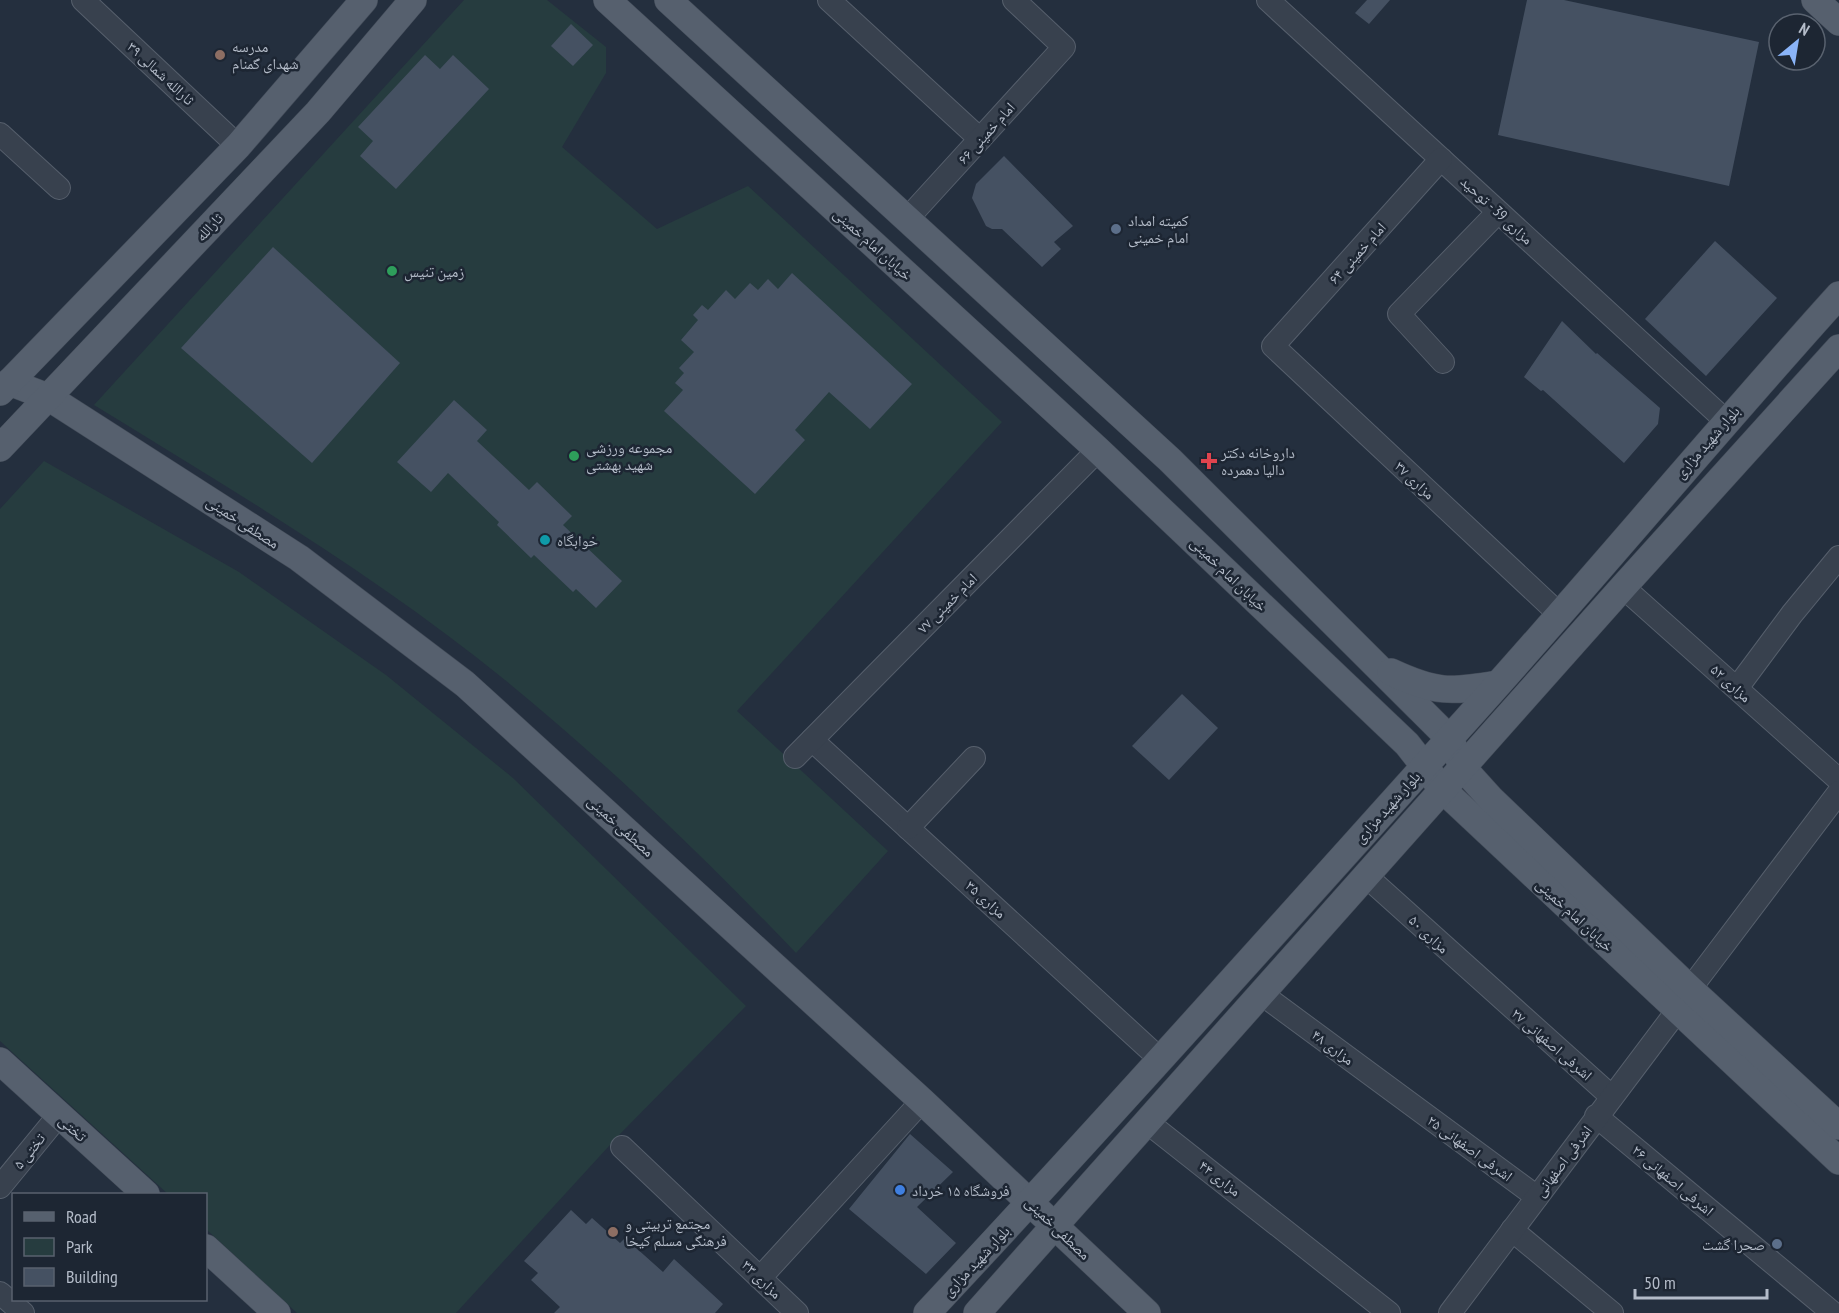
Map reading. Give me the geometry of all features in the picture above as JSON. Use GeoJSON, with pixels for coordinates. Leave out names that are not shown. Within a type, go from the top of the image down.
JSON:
{"type":"FeatureCollection","features":[{"type":"Feature","properties":{"kind":"main road"},"geometry":{"type":"LineString","coordinates":[[3,383],[134,256],[238,146],[364,0]]}},
{"type":"Feature","properties":{"kind":"main road","name":"ثارالله"},"geometry":{"type":"LineString","coordinates":[[0,448],[318,111],[413,0]]}},
{"type":"Feature","properties":{"kind":"main road","name":"خیابان امام خمینی"},"geometry":{"type":"LineString","coordinates":[[607,0],[1098,450],[1407,744],[1443,790],[1684,1000],[1839,1126]]}},
{"type":"Feature","properties":{"kind":"main road","name":"خیابان امام خمینی"},"geometry":{"type":"LineString","coordinates":[[668,0],[1170,460],[1450,739],[1463,768],[1491,799],[1839,1161]]}},
{"type":"Feature","properties":{"kind":"main road"},"geometry":{"type":"LineString","coordinates":[[1815,0],[1839,22]]}},
{"type":"Feature","properties":{"kind":"main road","name":"بلوار شهید مزاری"},"geometry":{"type":"LineString","coordinates":[[927,1313],[1031,1203],[1450,739],[1725,420],[1839,295]]}},
{"type":"Feature","properties":{"kind":"main road","name":"بلوار شهید مزاری"},"geometry":{"type":"LineString","coordinates":[[977,1313],[1623,587],[1839,348]]}},
{"type":"Feature","properties":{"kind":"main road","name":"مصطفی خمینی"},"geometry":{"type":"LineString","coordinates":[[3,383],[48,397],[298,558],[465,684],[922,1101],[1147,1313]]}},
{"type":"Feature","properties":{"kind":"main road"},"geometry":{"type":"LineString","coordinates":[[1375,664],[1419,685],[1454,691],[1497,684]]}},
{"type":"Feature","properties":{"kind":"main road","name":"تختی"},"geometry":{"type":"LineString","coordinates":[[0,1061],[145,1193]]}},
{"type":"Feature","properties":{"kind":"main road"},"geometry":{"type":"LineString","coordinates":[[207,1249],[277,1313]]}},
{"type":"Feature","properties":{"kind":"street","name":"ثارالله شمالی ۳۹"},"geometry":{"type":"LineString","coordinates":[[83,0],[238,146]]}},
{"type":"Feature","properties":{"kind":"street"},"geometry":{"type":"LineString","coordinates":[[829,0],[980,139]]}},
{"type":"Feature","properties":{"kind":"street","name":"امام خمینی ۶۶"},"geometry":{"type":"LineString","coordinates":[[907,219],[1064,47],[1014,0]]}},
{"type":"Feature","properties":{"kind":"street","name":"مزاری 39 - توحید"},"geometry":{"type":"LineString","coordinates":[[1268,0],[1725,420]]}},
{"type":"Feature","properties":{"kind":"street"},"geometry":{"type":"LineString","coordinates":[[0,134],[59,188]]}},
{"type":"Feature","properties":{"kind":"street","name":"امام خمینی ۶۴"},"geometry":{"type":"LineString","coordinates":[[1273,346],[1441,159]]}},
{"type":"Feature","properties":{"kind":"street"},"geometry":{"type":"LineString","coordinates":[[1443,362],[1399,314],[1498,212]]}},
{"type":"Feature","properties":{"kind":"street","name":"مزاری ۳۷"},"geometry":{"type":"LineString","coordinates":[[1273,346],[1558,613]]}},
{"type":"Feature","properties":{"kind":"street","name":"امام خمینی ۷۷"},"geometry":{"type":"LineString","coordinates":[[795,757],[1098,450]]}},
{"type":"Feature","properties":{"kind":"street"},"geometry":{"type":"LineString","coordinates":[[1737,688],[1792,614],[1839,557]]}},
{"type":"Feature","properties":{"kind":"street","name":"مزاری ۵۲"},"geometry":{"type":"LineString","coordinates":[[1623,587],[1839,780]]}},
{"type":"Feature","properties":{"kind":"street","name":"مزاری ۳۵"},"geometry":{"type":"LineString","coordinates":[[812,740],[1160,1059]]}},
{"type":"Feature","properties":{"kind":"street"},"geometry":{"type":"LineString","coordinates":[[908,828],[974,759]]}},
{"type":"Feature","properties":{"kind":"street","name":"اشرفی اصفهانی"},"geometry":{"type":"LineString","coordinates":[[1450,1313],[1839,792]]}},
{"type":"Feature","properties":{"kind":"street","name":"مزاری ۵۰"},"geometry":{"type":"LineString","coordinates":[[1366,876],[1492,991]]}},
{"type":"Feature","properties":{"kind":"street","name":"اشرفی اصفهانی ۲۷"},"geometry":{"type":"LineString","coordinates":[[1492,991],[1612,1097]]}},
{"type":"Feature","properties":{"kind":"street","name":"مزاری ۴۸"},"geometry":{"type":"LineString","coordinates":[[1263,994],[1402,1100]]}},
{"type":"Feature","properties":{"kind":"street","name":"اشرفی اصفهانی ۲۵"},"geometry":{"type":"LineString","coordinates":[[1402,1100],[1537,1197]]}},
{"type":"Feature","properties":{"kind":"street"},"geometry":{"type":"LineString","coordinates":[[760,1278],[922,1101]]}},
{"type":"Feature","properties":{"kind":"street","name":"تختی ۵"},"geometry":{"type":"LineString","coordinates":[[0,1187],[59,1115]]}},
{"type":"Feature","properties":{"kind":"street","name":"اشرفی اصفهانی ۲۶"},"geometry":{"type":"LineString","coordinates":[[1596,1116],[1833,1313]]}},
{"type":"Feature","properties":{"kind":"street","name":"مزاری ۴۴"},"geometry":{"type":"LineString","coordinates":[[1147,1122],[1389,1313]]}},
{"type":"Feature","properties":{"kind":"street","name":"مزاری ۳۳"},"geometry":{"type":"LineString","coordinates":[[622,1147],[797,1313]]}},
{"type":"Feature","properties":{"kind":"street"},"geometry":{"type":"LineString","coordinates":[[1512,1230],[1612,1313]]}},
{"type":"Feature","properties":{"kind":"street"},"geometry":{"type":"LineString","coordinates":[[0,1293],[23,1313]]}},
{"type":"Feature","properties":{"kind":"green space","name":"مجموعه ورزشی شهید بهشتی"},"geometry":{"type":"Polygon","coordinates":[[[464,0],[547,0],[606,47],[606,73],[562,147],[657,229],[748,186],[1002,422],[737,711],[888,851],[796,953],[691,847],[618,778],[505,680],[356,570],[94,405],[464,0]]]}},
{"type":"Feature","properties":{"kind":"green space"},"geometry":{"type":"Polygon","coordinates":[[[44,461],[239,572],[386,675],[513,778],[746,1006],[620,1134],[456,1313],[297,1313],[207,1230],[207,1193],[167,1193],[0,1041],[0,509],[44,461]]]}},
{"type":"Feature","properties":{"kind":"building"},"geometry":{"type":"Polygon","coordinates":[[[1367,0],[1390,0],[1369,24],[1355,13],[1367,0]]]}},
{"type":"Feature","properties":{"kind":"building"},"geometry":{"type":"Polygon","coordinates":[[[1527,0],[1564,0],[1759,42],[1729,186],[1498,135],[1527,0]]]}},
{"type":"Feature","properties":{"kind":"building"},"geometry":{"type":"Polygon","coordinates":[[[571,24],[593,45],[573,66],[551,46],[571,24]]]}},
{"type":"Feature","properties":{"kind":"building"},"geometry":{"type":"Polygon","coordinates":[[[425,55],[440,69],[453,55],[489,89],[396,189],[360,156],[373,141],[358,127],[425,55]]]}},
{"type":"Feature","properties":{"kind":"building"},"geometry":{"type":"Polygon","coordinates":[[[1004,156],[1073,226],[1054,242],[1061,249],[1042,267],[1002,229],[992,229],[986,226],[972,198],[976,184],[1004,156]]]}},
{"type":"Feature","properties":{"kind":"building"},"geometry":{"type":"Polygon","coordinates":[[[1715,241],[1777,298],[1706,376],[1645,319],[1715,241]]]}},
{"type":"Feature","properties":{"kind":"building"},"geometry":{"type":"Polygon","coordinates":[[[273,247],[400,363],[312,463],[181,348],[273,247]]]}},
{"type":"Feature","properties":{"kind":"building"},"geometry":{"type":"Polygon","coordinates":[[[792,273],[912,384],[870,429],[829,392],[795,430],[805,440],[755,494],[664,411],[683,390],[675,383],[684,373],[679,368],[694,352],[681,340],[698,320],[693,315],[702,305],[708,310],[726,290],[735,299],[750,283],[758,290],[768,279],[778,289],[792,273]]]}},
{"type":"Feature","properties":{"kind":"building"},"geometry":{"type":"Polygon","coordinates":[[[1562,321],[1596,354],[1660,408],[1658,424],[1624,463],[1543,390],[1541,391],[1524,377],[1562,321]]]}},
{"type":"Feature","properties":{"kind":"building","name":"خوابگاه"},"geometry":{"type":"Polygon","coordinates":[[[454,400],[487,430],[477,441],[529,490],[537,482],[572,516],[563,525],[622,581],[596,608],[576,589],[573,592],[534,555],[531,558],[497,525],[499,522],[448,473],[431,492],[397,462],[454,400]]]}},
{"type":"Feature","properties":{"kind":"building"},"geometry":{"type":"Polygon","coordinates":[[[1182,694],[1218,728],[1169,780],[1132,746],[1182,694]]]}},
{"type":"Feature","properties":{"kind":"building","name":"فروشگاه ۱۵ خرداد"},"geometry":{"type":"Polygon","coordinates":[[[910,1134],[953,1172],[917,1207],[956,1243],[926,1274],[849,1209],[910,1134]]]}},
{"type":"Feature","properties":{"kind":"building"},"geometry":{"type":"Polygon","coordinates":[[[571,1210],[586,1224],[592,1218],[620,1243],[625,1238],[663,1272],[674,1259],[723,1304],[715,1313],[554,1313],[560,1307],[531,1280],[538,1273],[524,1261],[571,1210]]]}},
{"type":"Feature","properties":{"kind":"place","name":"مدرسه شهدای گمنام"},"geometry":{"type":"Point","coordinates":[220,55]}},
{"type":"Feature","properties":{"kind":"place","name":"کمیته امداد امام خمینی"},"geometry":{"type":"Point","coordinates":[1116,229]}},
{"type":"Feature","properties":{"kind":"place","name":"زمین تنیس"},"geometry":{"type":"Point","coordinates":[392,271]}},
{"type":"Feature","properties":{"kind":"place","name":"مجموعه ورزشی شهید بهشتی"},"geometry":{"type":"Point","coordinates":[574,456]}},
{"type":"Feature","properties":{"kind":"place","name":"داروخانه دکتر دالیا دهمرده"},"geometry":{"type":"Point","coordinates":[1209,461]}},
{"type":"Feature","properties":{"kind":"place","name":"خوابگاه"},"geometry":{"type":"Point","coordinates":[545,540]}},
{"type":"Feature","properties":{"kind":"place","name":"فروشگاه ۱۵ خرداد"},"geometry":{"type":"Point","coordinates":[900,1190]}},
{"type":"Feature","properties":{"kind":"place","name":"مجتمع تربیتی و فرهنگی مسلم کیخا"},"geometry":{"type":"Point","coordinates":[613,1232]}},
{"type":"Feature","properties":{"kind":"place","name":"صحرا گشت"},"geometry":{"type":"Point","coordinates":[1777,1244]}}]}
